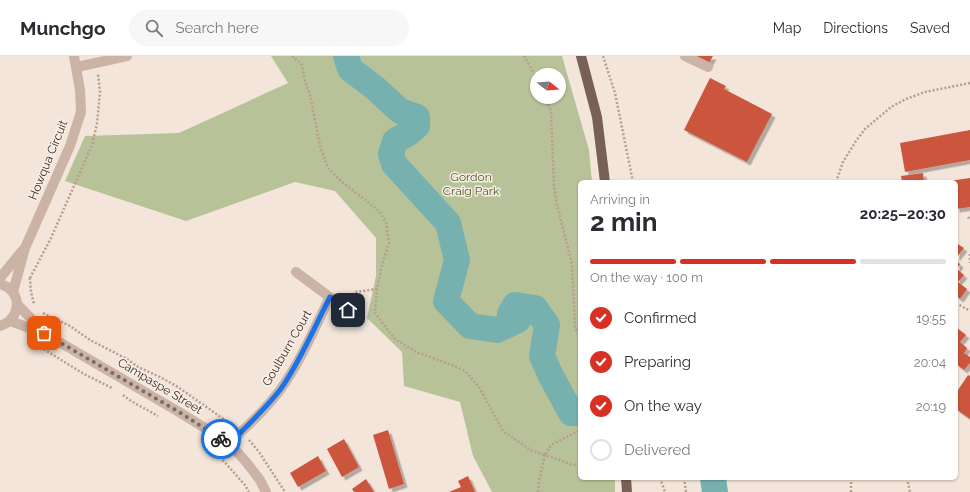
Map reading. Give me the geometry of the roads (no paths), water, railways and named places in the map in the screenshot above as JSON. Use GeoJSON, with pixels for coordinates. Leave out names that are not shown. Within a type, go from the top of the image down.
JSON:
{"type":"FeatureCollection","features":[{"type":"Feature","properties":{"kind":"main road"},"geometry":{"type":"LineString","coordinates":[[581,56],[597,118],[605,180]]}},
{"type":"Feature","properties":{"kind":"main road"},"geometry":{"type":"LineString","coordinates":[[626,480],[626,492]]}},
{"type":"Feature","properties":{"kind":"street","name":"Howqua Circuit"},"geometry":{"type":"LineString","coordinates":[[13,292],[25,248],[70,146],[80,112],[80,90],[74,56]]}},
{"type":"Feature","properties":{"kind":"street"},"geometry":{"type":"LineString","coordinates":[[77,67],[127,56]]}},
{"type":"Feature","properties":{"kind":"street"},"geometry":{"type":"LineString","coordinates":[[685,56],[708,67]]}},
{"type":"Feature","properties":{"kind":"street","name":"Howqua Circuit"},"geometry":{"type":"LineString","coordinates":[[0,278],[25,248]]}},
{"type":"Feature","properties":{"kind":"street"},"geometry":{"type":"LineString","coordinates":[[296,272],[348,310]]}},
{"type":"Feature","properties":{"kind":"street"},"geometry":{"type":"LineString","coordinates":[[0,284],[8,287],[13,292],[17,304],[14,316],[10,321],[0,326]]}},
{"type":"Feature","properties":{"kind":"street","name":"Goulburn Court"},"geometry":{"type":"LineString","coordinates":[[229,444],[280,390],[295,365],[330,297]]}},
{"type":"Feature","properties":{"kind":"street","name":"Campaspe Street"},"geometry":{"type":"LineString","coordinates":[[17,304],[44,333]]}},
{"type":"Feature","properties":{"kind":"street","name":"Campaspe Street"},"geometry":{"type":"LineString","coordinates":[[10,321],[44,333],[179,412],[229,444],[260,480],[266,492]]}},
{"type":"Feature","properties":{"kind":"waterway"},"geometry":{"type":"LineString","coordinates":[[346,56],[350,69],[375,88],[400,111],[417,117],[417,126],[409,133],[395,141],[391,154],[394,164],[448,223],[457,260],[446,301],[470,326],[497,330],[518,320],[510,314],[515,305],[535,308],[547,325],[542,356],[571,413],[578,413]]}},
{"type":"Feature","properties":{"kind":"waterway"},"geometry":{"type":"LineString","coordinates":[[713,480],[715,492]]}},
{"type":"Feature","properties":{"kind":"park label","name":"Gordon Craig Park"},"geometry":{"type":"Point","coordinates":[471,184]}}]}
